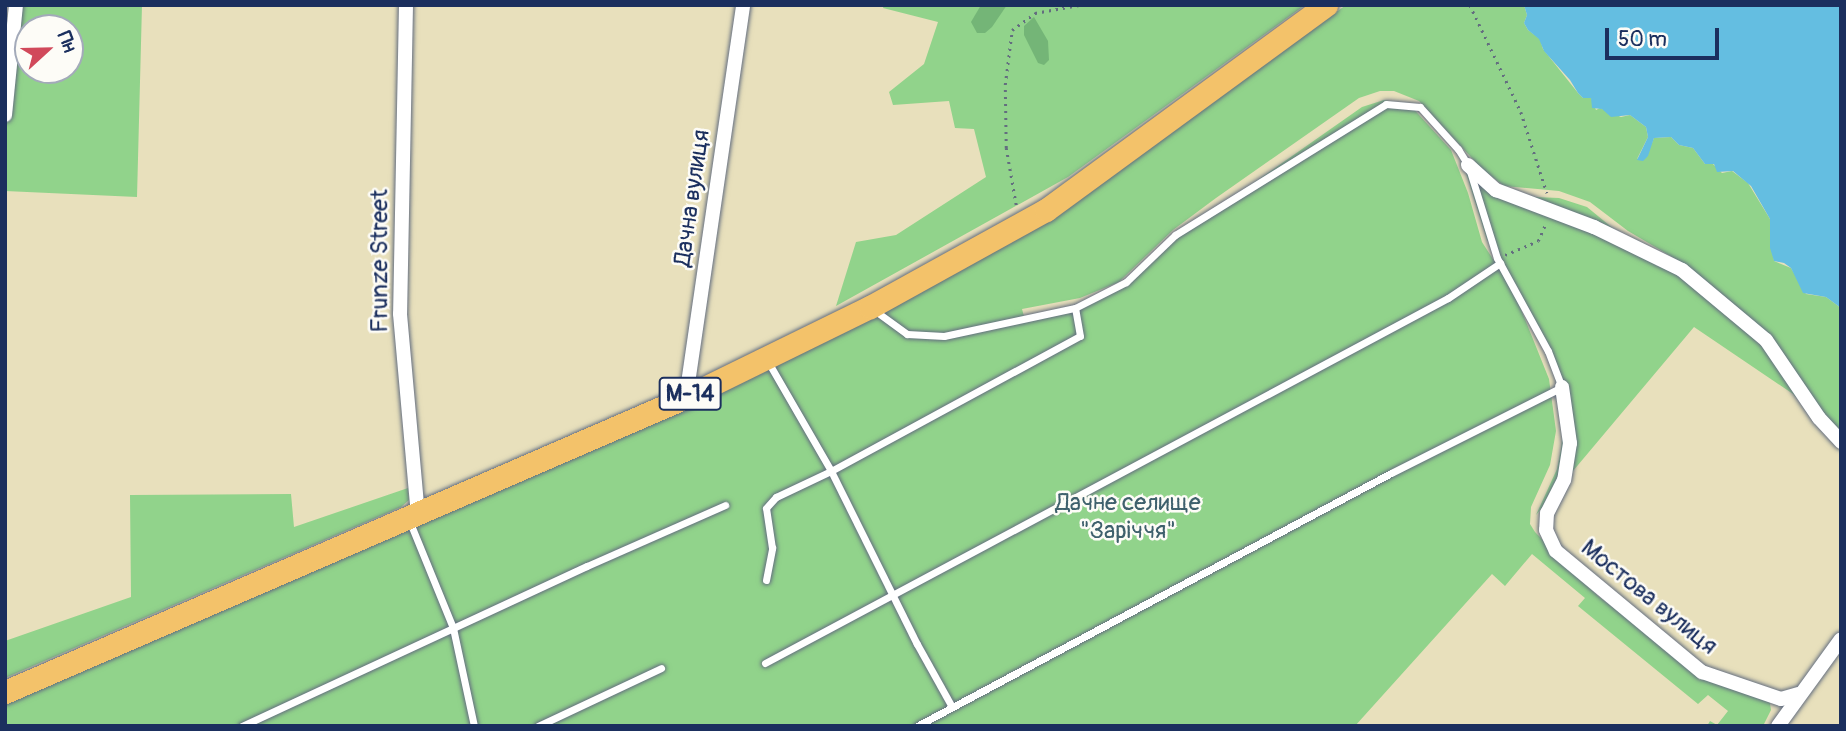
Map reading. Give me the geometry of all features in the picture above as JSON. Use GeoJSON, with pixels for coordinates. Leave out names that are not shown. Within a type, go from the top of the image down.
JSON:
{"type":"FeatureCollection","features":[{"type":"Feature","properties":{"kind":"highway","name":"М-14"},"geometry":{"type":"LineString","coordinates":[[5,692],[685,397],[870,307],[1046,210],[1326,5]]}},
{"type":"Feature","properties":{"kind":"street"},"geometry":{"type":"LineString","coordinates":[[5,115],[16,5]]}},
{"type":"Feature","properties":{"kind":"street","name":"Frunze Street"},"geometry":{"type":"LineString","coordinates":[[406,5],[400,314],[413,517]]}},
{"type":"Feature","properties":{"kind":"street","name":"Дачна вулиця"},"geometry":{"type":"LineString","coordinates":[[685,397],[743,5]]}},
{"type":"Feature","properties":{"kind":"street"},"geometry":{"type":"LineString","coordinates":[[1468,165],[1496,190],[1552,211],[1682,270],[1766,340],[1819,418],[1841,442]]}},
{"type":"Feature","properties":{"kind":"street","name":"Мостова вулиця"},"geometry":{"type":"LineString","coordinates":[[1562,387],[1570,443],[1564,480],[1547,513],[1546,530],[1556,551],[1702,672],[1781,699],[1798,694]]}},
{"type":"Feature","properties":{"kind":"street"},"geometry":{"type":"LineString","coordinates":[[1778,726],[1798,694],[1841,639]]}},
{"type":"Feature","properties":{"kind":"lane"},"geometry":{"type":"LineString","coordinates":[[870,307],[907,334],[944,336],[1075,308],[1126,282],[1175,235],[1386,104],[1420,107],[1458,149],[1468,165],[1498,260],[1548,351],[1562,387],[1391,473],[917,726]]}},
{"type":"Feature","properties":{"kind":"lane"},"geometry":{"type":"LineString","coordinates":[[765,663],[1448,298],[1498,260]]}},
{"type":"Feature","properties":{"kind":"lane"},"geometry":{"type":"LineString","coordinates":[[766,580],[772,548],[766,508],[776,497],[831,471],[1080,336],[1075,308]]}},
{"type":"Feature","properties":{"kind":"lane"},"geometry":{"type":"LineString","coordinates":[[767,359],[831,471],[892,595],[952,707]]}},
{"type":"Feature","properties":{"kind":"lane"},"geometry":{"type":"LineString","coordinates":[[242,726],[725,505]]}},
{"type":"Feature","properties":{"kind":"lane"},"geometry":{"type":"LineString","coordinates":[[413,517],[453,628],[474,726]]}},
{"type":"Feature","properties":{"kind":"lane"},"geometry":{"type":"LineString","coordinates":[[538,726],[661,668]]}},
{"type":"Feature","properties":{"kind":"path"},"geometry":{"type":"LineString","coordinates":[[1019,226],[1006,148],[1005,85],[1012,30],[1035,13],[1079,5]]}},
{"type":"Feature","properties":{"kind":"path"},"geometry":{"type":"LineString","coordinates":[[1140,5],[1160,5]]}},
{"type":"Feature","properties":{"kind":"path"},"geometry":{"type":"LineString","coordinates":[[1470,5],[1521,112],[1552,211],[1538,241],[1498,260]]}},
{"type":"Feature","properties":{"kind":"green space"},"geometry":{"type":"Polygon","coordinates":[[[18,5],[142,5],[137,197],[5,191],[5,141],[14,47],[14,84],[84,84],[84,14],[17,14],[18,5]]]}},
{"type":"Feature","properties":{"kind":"green space"},"geometry":{"type":"Polygon","coordinates":[[[884,5],[1305,5],[1068,177],[836,306],[856,242],[896,235],[986,177],[974,129],[955,128],[949,101],[893,105],[889,92],[924,64],[938,22],[883,8],[884,5]]]}},
{"type":"Feature","properties":{"kind":"green space"},"geometry":{"type":"Polygon","coordinates":[[[981,5],[1007,5],[992,27],[985,33],[977,33],[971,22],[981,5]]]}},
{"type":"Feature","properties":{"kind":"green space","name":"Дачне селище \"Заріччя\""},"geometry":{"type":"Polygon","coordinates":[[[1346,5],[1524,5],[1527,15],[1524,23],[1528,30],[1540,39],[1543,49],[1583,98],[1591,98],[1596,110],[1600,108],[1621,117],[1630,115],[1646,127],[1648,137],[1637,159],[1649,150],[1654,138],[1671,137],[1679,145],[1693,148],[1705,164],[1713,164],[1722,173],[1732,171],[1748,183],[1770,219],[1774,261],[1791,268],[1806,294],[1826,297],[1841,308],[1841,437],[1775,350],[1679,261],[1628,231],[1590,202],[1559,191],[1504,186],[1482,169],[1419,101],[1394,91],[1380,91],[1359,98],[1173,230],[1119,282],[1080,298],[1022,309],[1025,320],[1083,306],[1123,288],[1178,236],[1362,107],[1384,100],[1410,105],[1451,150],[1468,193],[1482,242],[1514,292],[1549,379],[1556,431],[1550,465],[1531,507],[1530,524],[1598,596],[1678,657],[1769,697],[1771,710],[1763,726],[1707,726],[1710,721],[1717,725],[1728,711],[1708,695],[1698,704],[1578,606],[1585,598],[1532,554],[1505,586],[1492,574],[1355,726],[5,726],[5,700],[703,397],[1162,139],[1346,5]]]}},
{"type":"Feature","properties":{"kind":"green space"},"geometry":{"type":"Polygon","coordinates":[[[1034,17],[1048,41],[1049,60],[1044,65],[1038,63],[1024,35],[1024,26],[1034,17]]]}},
{"type":"Feature","properties":{"kind":"green space"},"geometry":{"type":"Polygon","coordinates":[[[1461,157],[1491,185],[1534,197],[1559,198],[1587,207],[1615,230],[1675,266],[1770,354],[1818,421],[1793,394],[1694,327],[1536,515],[1557,469],[1561,449],[1563,431],[1556,376],[1518,288],[1487,240],[1461,157]]]}},
{"type":"Feature","properties":{"kind":"green space"},"geometry":{"type":"Polygon","coordinates":[[[408,488],[409,500],[401,507],[5,678],[5,641],[131,597],[130,495],[291,494],[294,527],[408,488]]]}},
{"type":"Feature","properties":{"kind":"water"},"geometry":{"type":"Polygon","coordinates":[[[1524,5],[1841,5],[1841,308],[1826,297],[1803,293],[1791,268],[1774,261],[1770,248],[1770,219],[1751,186],[1733,171],[1717,172],[1714,164],[1705,164],[1693,148],[1679,145],[1671,137],[1654,138],[1648,156],[1643,161],[1637,160],[1648,137],[1646,127],[1630,115],[1611,117],[1602,109],[1592,108],[1591,98],[1583,98],[1578,93],[1544,51],[1539,39],[1528,30],[1524,23],[1527,15],[1524,5]]]}}]}
